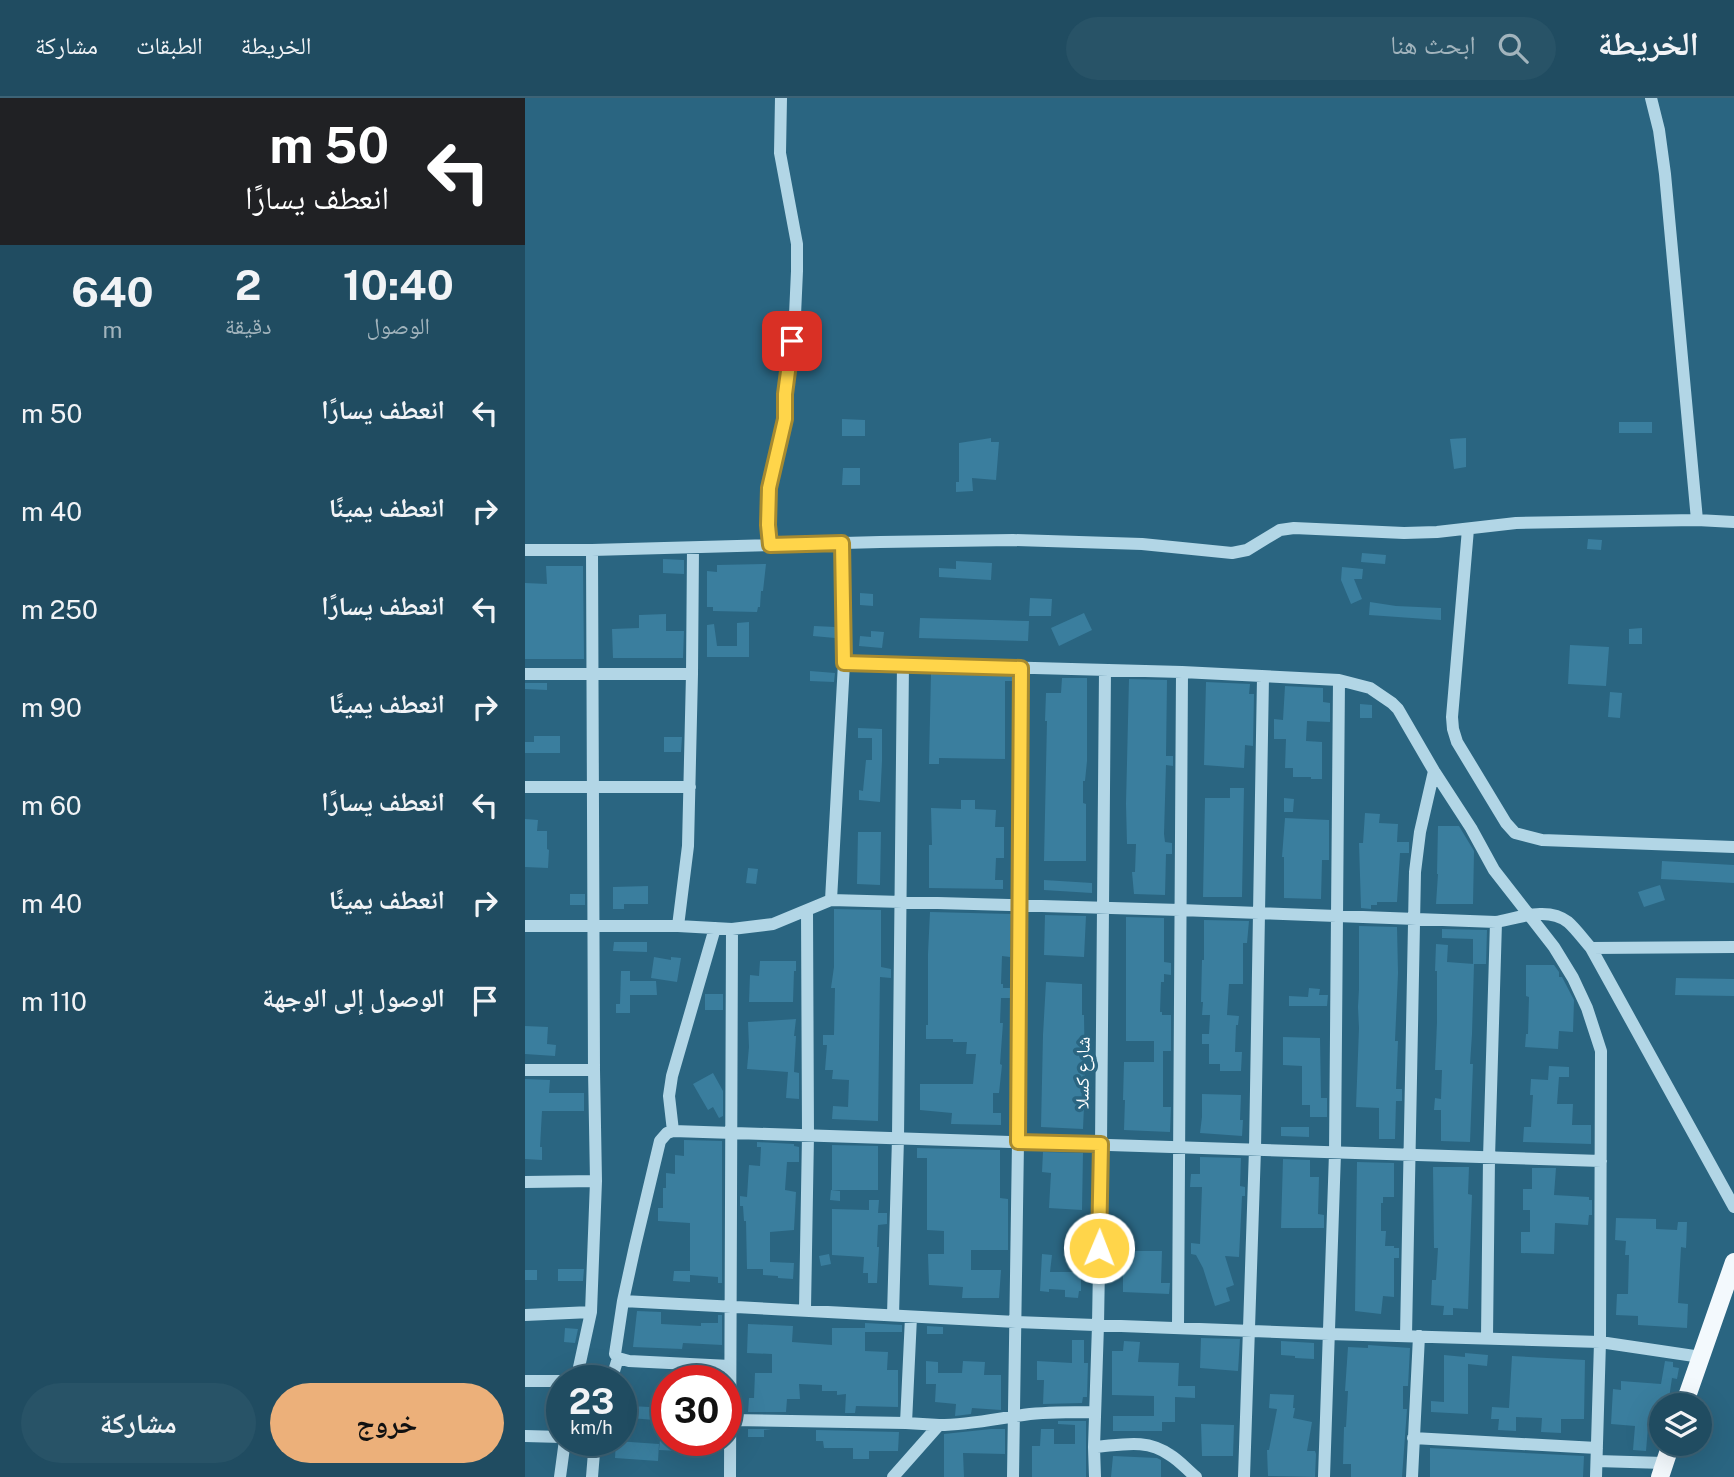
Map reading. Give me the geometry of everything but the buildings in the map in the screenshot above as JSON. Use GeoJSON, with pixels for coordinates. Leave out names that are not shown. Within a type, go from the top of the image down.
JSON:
{"type":"FeatureCollection","features":[{"type":"Feature","properties":{"kind":"main road"},"geometry":{"type":"LineString","coordinates":[[1688,1393],[1734,1262]]}},
{"type":"Feature","properties":{"kind":"street"},"geometry":{"type":"LineString","coordinates":[[770,545],[769,488],[785,419],[797,271],[797,244],[780,153],[781,98]]}},
{"type":"Feature","properties":{"kind":"street"},"geometry":{"type":"LineString","coordinates":[[1651,98],[1665,174],[1697,520]]}},
{"type":"Feature","properties":{"kind":"street"},"geometry":{"type":"LineString","coordinates":[[525,550],[1013,540],[1142,544],[1232,553],[1247,550],[1280,530],[1294,528],[1404,533],[1516,523],[1697,520],[1734,522]]}},
{"type":"Feature","properties":{"kind":"street"},"geometry":{"type":"LineString","coordinates":[[1468,529],[1453,729],[1457,742],[1506,823],[1515,833],[1542,840],[1734,848]]}},
{"type":"Feature","properties":{"kind":"street"},"geometry":{"type":"LineString","coordinates":[[831,900],[844,663],[842,543]]}},
{"type":"Feature","properties":{"kind":"street"},"geometry":{"type":"LineString","coordinates":[[678,926],[688,846],[693,548]]}},
{"type":"Feature","properties":{"kind":"street"},"geometry":{"type":"LineString","coordinates":[[579,1365],[591,1312],[596,1181],[592,550]]}},
{"type":"Feature","properties":{"kind":"street"},"geometry":{"type":"LineString","coordinates":[[844,663],[1182,672],[1339,680],[1370,688],[1392,703],[1471,828],[1494,870],[1531,915],[1573,978],[1600,1044],[1597,1477]]}},
{"type":"Feature","properties":{"kind":"street"},"geometry":{"type":"LineString","coordinates":[[893,1315],[898,1138],[903,664]]}},
{"type":"Feature","properties":{"kind":"street"},"geometry":{"type":"LineString","coordinates":[[1013,1477],[1021,668]]}},
{"type":"Feature","properties":{"kind":"street","name":"شارع كسلا"},"geometry":{"type":"LineString","coordinates":[[1095,1477],[1105,670]]}},
{"type":"Feature","properties":{"kind":"street"},"geometry":{"type":"LineString","coordinates":[[1178,1328],[1182,672]]}},
{"type":"Feature","properties":{"kind":"street"},"geometry":{"type":"LineString","coordinates":[[525,674],[692,674]]}},
{"type":"Feature","properties":{"kind":"street"},"geometry":{"type":"LineString","coordinates":[[1244,1477],[1255,1149],[1263,677]]}},
{"type":"Feature","properties":{"kind":"street"},"geometry":{"type":"LineString","coordinates":[[1324,1477],[1335,1153],[1339,680]]}},
{"type":"Feature","properties":{"kind":"street"},"geometry":{"type":"LineString","coordinates":[[1412,1477],[1413,1336],[1409,1156],[1415,872],[1434,771]]}},
{"type":"Feature","properties":{"kind":"street"},"geometry":{"type":"LineString","coordinates":[[525,787],[690,787]]}},
{"type":"Feature","properties":{"kind":"street"},"geometry":{"type":"LineString","coordinates":[[525,926],[678,926],[732,929],[773,924],[831,900],[1496,922],[1551,914],[1569,923],[1591,948],[1734,1207]]}},
{"type":"Feature","properties":{"kind":"street"},"geometry":{"type":"LineString","coordinates":[[805,1310],[808,1135],[807,910]]}},
{"type":"Feature","properties":{"kind":"street"},"geometry":{"type":"LineString","coordinates":[[1487,1338],[1496,922]]}},
{"type":"Feature","properties":{"kind":"street"},"geometry":{"type":"LineString","coordinates":[[673,1131],[669,1096],[672,1076],[715,928]]}},
{"type":"Feature","properties":{"kind":"street"},"geometry":{"type":"LineString","coordinates":[[730,1365],[732,929]]}},
{"type":"Feature","properties":{"kind":"street"},"geometry":{"type":"LineString","coordinates":[[1591,948],[1734,947]]}},
{"type":"Feature","properties":{"kind":"street"},"geometry":{"type":"LineString","coordinates":[[525,1070],[594,1070]]}},
{"type":"Feature","properties":{"kind":"street"},"geometry":{"type":"LineString","coordinates":[[710,1365],[629,1361],[618,1358],[615,1354],[623,1301],[660,1141],[673,1131],[1601,1161]]}},
{"type":"Feature","properties":{"kind":"street"},"geometry":{"type":"LineString","coordinates":[[525,1182],[596,1181]]}},
{"type":"Feature","properties":{"kind":"street"},"geometry":{"type":"LineString","coordinates":[[623,1301],[1016,1322],[1600,1342],[1701,1357]]}},
{"type":"Feature","properties":{"kind":"street"},"geometry":{"type":"LineString","coordinates":[[525,1315],[591,1312]]}},
{"type":"Feature","properties":{"kind":"street"},"geometry":{"type":"LineString","coordinates":[[906,1423],[911,1317]]}},
{"type":"Feature","properties":{"kind":"street"},"geometry":{"type":"LineString","coordinates":[[616,1365],[618,1358]]}},
{"type":"Feature","properties":{"kind":"street"},"geometry":{"type":"LineString","coordinates":[[525,1381],[546,1381]]}},
{"type":"Feature","properties":{"kind":"street"},"geometry":{"type":"LineString","coordinates":[[742,1420],[961,1425],[1014,1416],[1095,1412]]}},
{"type":"Feature","properties":{"kind":"street"},"geometry":{"type":"LineString","coordinates":[[893,1477],[939,1425]]}},
{"type":"Feature","properties":{"kind":"street"},"geometry":{"type":"LineString","coordinates":[[525,1436],[546,1437]]}},
{"type":"Feature","properties":{"kind":"street"},"geometry":{"type":"LineString","coordinates":[[1413,1438],[1597,1455],[1662,1470]]}},
{"type":"Feature","properties":{"kind":"street"},"geometry":{"type":"LineString","coordinates":[[1094,1447],[1142,1443],[1159,1448],[1173,1456],[1196,1477]]}},
{"type":"Feature","properties":{"kind":"street"},"geometry":{"type":"LineString","coordinates":[[560,1477],[562,1456]]}},
{"type":"Feature","properties":{"kind":"street"},"geometry":{"type":"LineString","coordinates":[[591,1477],[593,1456]]}},
{"type":"Feature","properties":{"kind":"street"},"geometry":{"type":"LineString","coordinates":[[730,1456],[730,1477]]}},
{"type":"Feature","properties":{"kind":"route"},"geometry":{"type":"LineString","coordinates":[[792,341],[785,394],[785,419],[769,488],[770,545],[842,543],[844,663],[1021,668],[1018,1142],[1101,1144],[1099,1248]]}}]}
